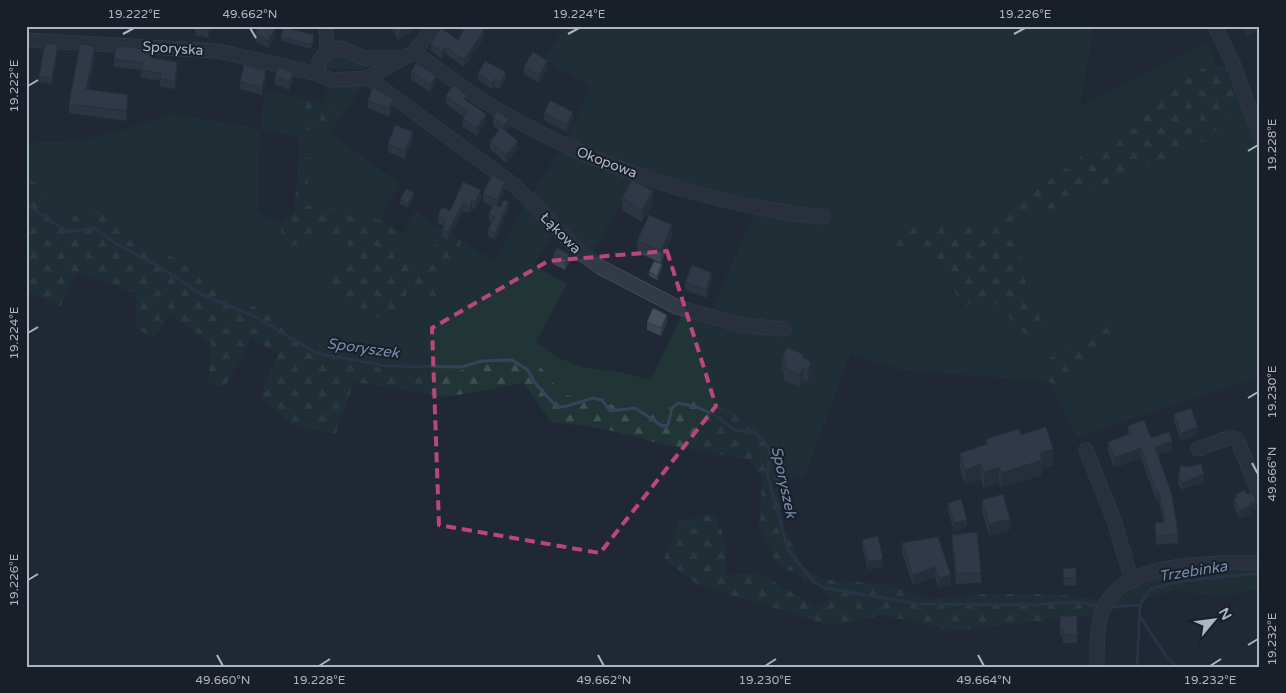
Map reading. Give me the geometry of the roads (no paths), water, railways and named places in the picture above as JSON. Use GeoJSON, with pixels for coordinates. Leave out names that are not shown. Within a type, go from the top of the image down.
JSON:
{"type":"FeatureCollection","features":[{"type":"Feature","properties":{"kind":"street"},"geometry":{"type":"LineString","coordinates":[[326,26],[327,51]]}},
{"type":"Feature","properties":{"kind":"street","name":"Sporyska"},"geometry":{"type":"LineString","coordinates":[[26,40],[218,51],[318,74],[331,80],[368,78],[391,67],[408,55],[435,26]]}},
{"type":"Feature","properties":{"kind":"street"},"geometry":{"type":"LineString","coordinates":[[1215,26],[1234,66],[1260,136]]}},
{"type":"Feature","properties":{"kind":"street"},"geometry":{"type":"LineString","coordinates":[[1224,26],[1234,66]]}},
{"type":"Feature","properties":{"kind":"street"},"geometry":{"type":"LineString","coordinates":[[318,74],[319,61],[327,51],[340,48],[364,58],[408,55]]}},
{"type":"Feature","properties":{"kind":"street","name":"Okopowa"},"geometry":{"type":"LineString","coordinates":[[408,55],[486,102],[564,145],[590,156],[692,192],[723,200],[823,217]]}},
{"type":"Feature","properties":{"kind":"street","name":"Łąkowa"},"geometry":{"type":"LineString","coordinates":[[368,78],[515,186],[582,254],[600,267],[676,308],[741,325],[784,329]]}},
{"type":"Feature","properties":{"kind":"street"},"geometry":{"type":"LineString","coordinates":[[1198,449],[1231,438],[1237,439],[1260,496]]}},
{"type":"Feature","properties":{"kind":"street"},"geometry":{"type":"LineString","coordinates":[[1086,450],[1114,520],[1130,582]]}},
{"type":"Feature","properties":{"kind":"street"},"geometry":{"type":"LineString","coordinates":[[1097,667],[1097,645],[1104,608],[1113,594],[1130,582],[1172,566],[1260,562]]}},
{"type":"Feature","properties":{"kind":"waterway","name":"Sporyszek"},"geometry":{"type":"LineString","coordinates":[[26,204],[68,232],[94,228],[118,245],[160,267],[201,294],[258,318],[316,353],[386,366],[461,367],[482,361],[512,360],[528,370],[535,383],[556,406],[564,407],[593,398],[602,400],[610,411],[635,408],[662,426],[668,425],[672,408],[678,403],[697,407],[718,417],[734,430],[754,432],[766,443],[770,453],[767,473],[788,550],[814,582],[825,588],[919,604],[1033,605],[1074,602],[1101,606]]}},
{"type":"Feature","properties":{"kind":"waterway","name":"Trzebinka"},"geometry":{"type":"LineString","coordinates":[[1137,667],[1140,605],[1150,589],[1182,581],[1260,573]]}},
{"type":"Feature","properties":{"kind":"waterway","name":"Sporyszek"},"geometry":{"type":"LineString","coordinates":[[1109,607],[1140,605]]}},
{"type":"Feature","properties":{"kind":"waterway"},"geometry":{"type":"LineString","coordinates":[[1139,615],[1166,656],[1177,667]]}}]}
